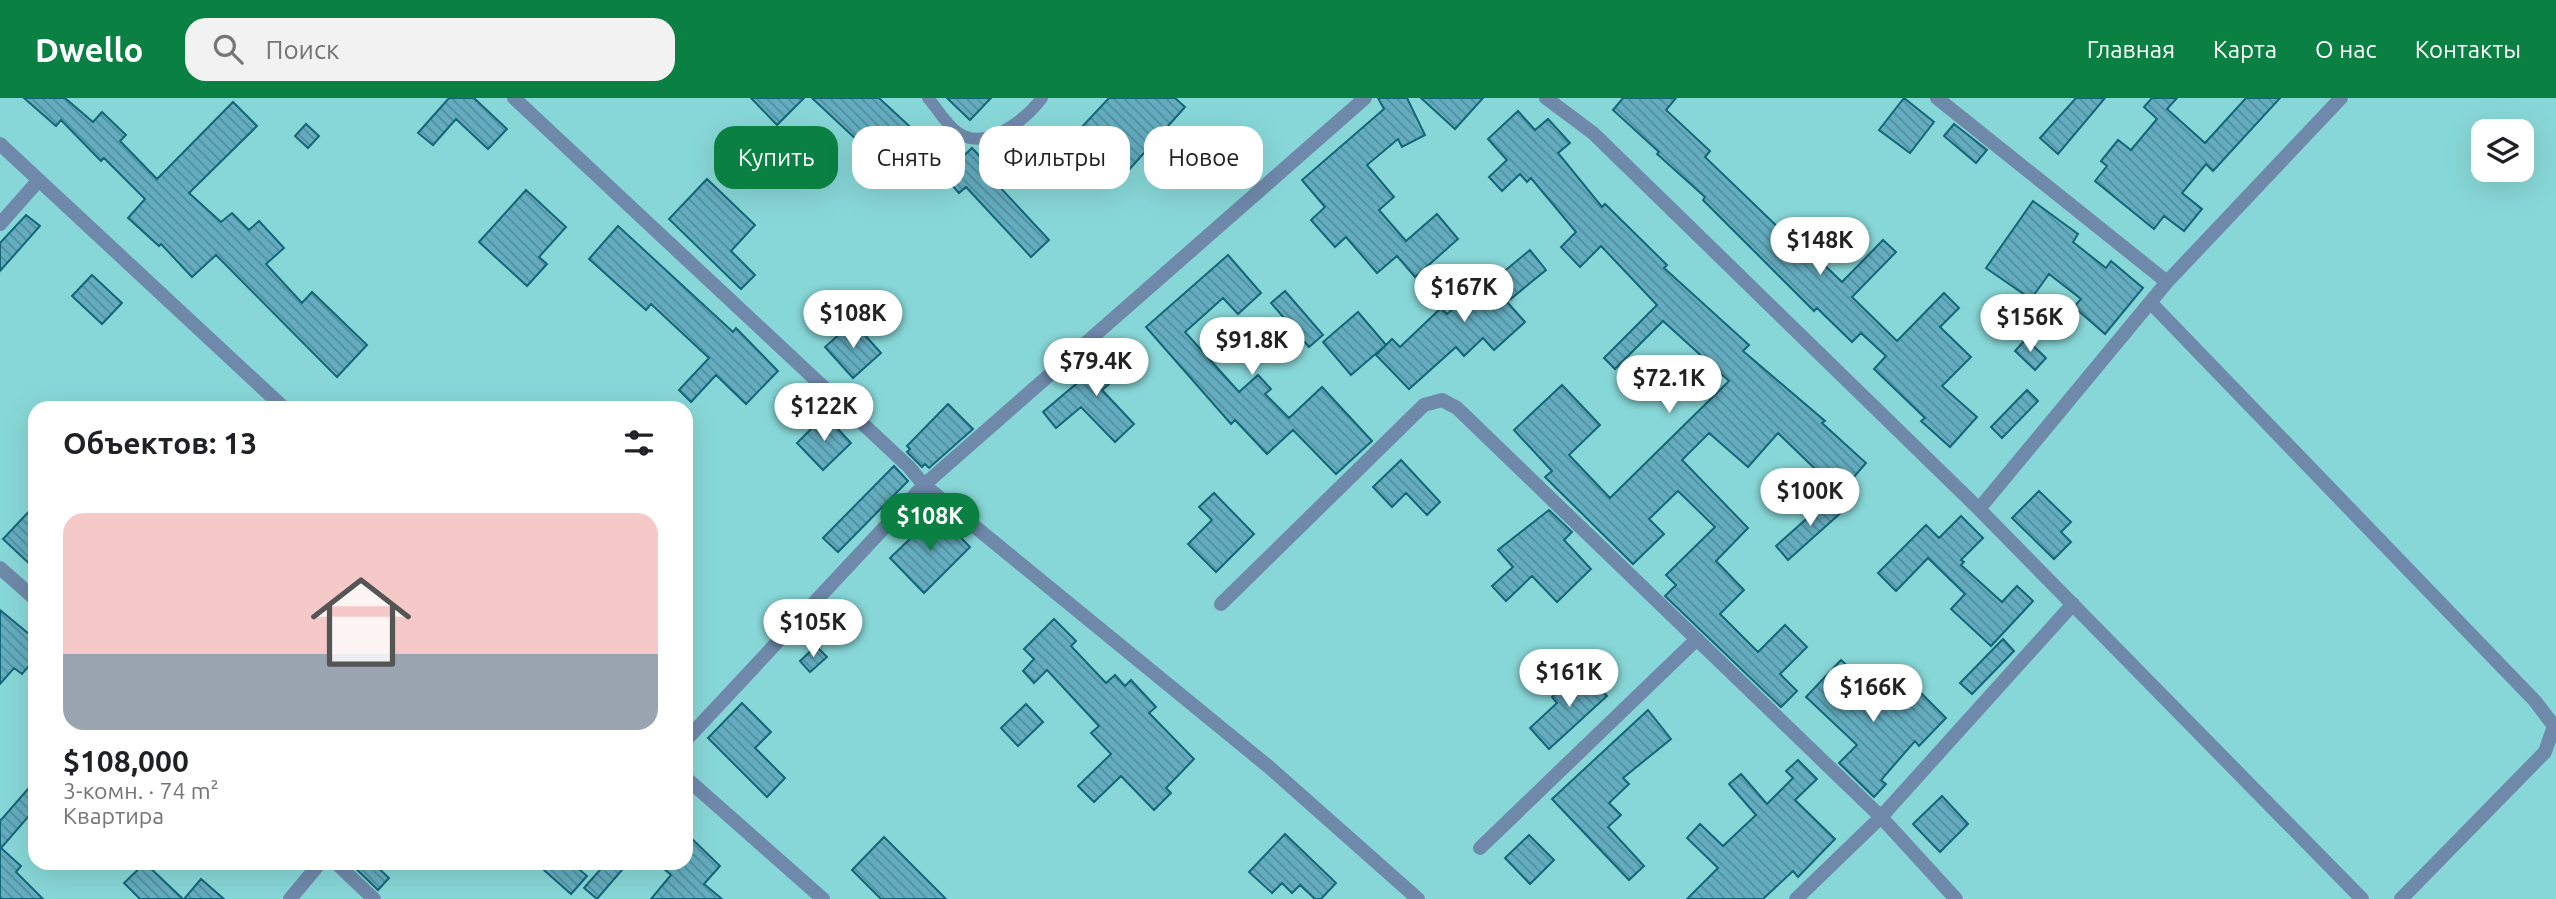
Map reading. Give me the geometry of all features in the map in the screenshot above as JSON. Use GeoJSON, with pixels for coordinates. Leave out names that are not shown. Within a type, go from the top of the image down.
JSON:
{"type":"FeatureCollection","features":[{"type":"Feature","properties":{"kind":"street"},"geometry":{"type":"LineString","coordinates":[[514,98],[909,467],[924,485],[1269,766],[1418,899]]}},
{"type":"Feature","properties":{"kind":"street"},"geometry":{"type":"LineString","coordinates":[[693,732],[924,485],[1365,98]]}},
{"type":"Feature","properties":{"kind":"street"},"geometry":{"type":"LineString","coordinates":[[1546,98],[1592,133],[1979,509],[2362,899]]}},
{"type":"Feature","properties":{"kind":"street"},"geometry":{"type":"LineString","coordinates":[[1937,98],[2167,282]]}},
{"type":"Feature","properties":{"kind":"street"},"geometry":{"type":"LineString","coordinates":[[1979,509],[2167,282],[2341,98]]}},
{"type":"Feature","properties":{"kind":"street"},"geometry":{"type":"LineString","coordinates":[[0,144],[276,401]]}},
{"type":"Feature","properties":{"kind":"street"},"geometry":{"type":"LineString","coordinates":[[0,224],[38,181]]}},
{"type":"Feature","properties":{"kind":"street"},"geometry":{"type":"LineString","coordinates":[[2151,303],[2535,701],[2554,726],[2546,752],[2401,899]]}},
{"type":"Feature","properties":{"kind":"street"},"geometry":{"type":"LineString","coordinates":[[1221,604],[1424,405],[1443,400],[1457,408],[1881,817],[1956,899]]}},
{"type":"Feature","properties":{"kind":"street"},"geometry":{"type":"LineString","coordinates":[[0,568],[28,593]]}},
{"type":"Feature","properties":{"kind":"street"},"geometry":{"type":"LineString","coordinates":[[1796,899],[1881,817],[2073,604]]}},
{"type":"Feature","properties":{"kind":"street"},"geometry":{"type":"LineString","coordinates":[[1479,848],[1697,639]]}},
{"type":"Feature","properties":{"kind":"street"},"geometry":{"type":"LineString","coordinates":[[693,784],[823,899]]}},
{"type":"Feature","properties":{"kind":"street"},"geometry":{"type":"LineString","coordinates":[[290,899],[314,870]]}},
{"type":"Feature","properties":{"kind":"street"},"geometry":{"type":"LineString","coordinates":[[343,870],[374,899]]}},
{"type":"Feature","properties":{"kind":"lane"},"geometry":{"type":"LineString","coordinates":[[928,98],[957,132],[971,138],[986,137],[1012,126],[1042,98]]}},
{"type":"Feature","properties":{"kind":"building"},"geometry":{"type":"Polygon","coordinates":[[[24,98],[65,98],[93,122],[102,112],[126,135],[120,141],[157,179],[233,102],[257,126],[189,193],[221,222],[232,213],[249,230],[259,221],[284,248],[266,264],[302,303],[312,292],[367,345],[337,377],[216,255],[192,277],[161,244],[159,246],[128,218],[145,199],[104,158],[101,161],[61,120],[56,126],[24,98]]]}},
{"type":"Feature","properties":{"kind":"building"},"geometry":{"type":"Polygon","coordinates":[[[449,98],[474,98],[507,129],[488,149],[456,119],[433,145],[418,133],[449,98]]]}},
{"type":"Feature","properties":{"kind":"building"},"geometry":{"type":"Polygon","coordinates":[[[751,98],[804,98],[777,125],[751,98]]]}},
{"type":"Feature","properties":{"kind":"building"},"geometry":{"type":"Polygon","coordinates":[[[812,98],[879,98],[909,126],[852,126],[852,135],[812,98]]]}},
{"type":"Feature","properties":{"kind":"building"},"geometry":{"type":"Polygon","coordinates":[[[947,98],[991,98],[970,120],[947,98]]]}},
{"type":"Feature","properties":{"kind":"building"},"geometry":{"type":"Polygon","coordinates":[[[1109,98],[1175,98],[1185,107],[1168,126],[1144,126],[1144,153],[1130,169],[1130,126],[1083,126],[1109,98]]]}},
{"type":"Feature","properties":{"kind":"building"},"geometry":{"type":"Polygon","coordinates":[[[1378,98],[1407,98],[1425,135],[1402,147],[1398,139],[1367,165],[1394,197],[1379,210],[1406,241],[1437,214],[1458,239],[1415,277],[1397,256],[1377,273],[1346,237],[1335,247],[1311,220],[1325,207],[1302,180],[1384,109],[1378,98]]]}},
{"type":"Feature","properties":{"kind":"building"},"geometry":{"type":"Polygon","coordinates":[[[1421,98],[1483,98],[1455,129],[1421,98]]]}},
{"type":"Feature","properties":{"kind":"building"},"geometry":{"type":"Polygon","coordinates":[[[1623,98],[1676,98],[1666,110],[1710,151],[1705,157],[1810,258],[1814,255],[1842,282],[1883,240],[1896,252],[1852,297],[1897,341],[1944,293],[1959,308],[1940,327],[1971,357],[1942,386],[1977,417],[1950,447],[1921,421],[1925,418],[1874,369],[1886,356],[1861,333],[1852,342],[1817,308],[1814,311],[1703,200],[1705,197],[1613,110],[1623,98]]]}},
{"type":"Feature","properties":{"kind":"building"},"geometry":{"type":"Polygon","coordinates":[[[1904,98],[1934,122],[1910,153],[1879,130],[1904,98]]]}},
{"type":"Feature","properties":{"kind":"building"},"geometry":{"type":"Polygon","coordinates":[[[2076,98],[2105,98],[2058,154],[2040,138],[2076,98]]]}},
{"type":"Feature","properties":{"kind":"building"},"geometry":{"type":"Polygon","coordinates":[[[2152,98],[2177,98],[2167,109],[2205,143],[2246,98],[2280,98],[2213,171],[2206,164],[2182,193],[2202,209],[2184,231],[2164,216],[2154,229],[2095,181],[2107,166],[2101,161],[2118,140],[2131,150],[2157,119],[2144,107],[2152,98]]]}},
{"type":"Feature","properties":{"kind":"building"},"geometry":{"type":"Polygon","coordinates":[[[1518,111],[1535,130],[1548,119],[1570,143],[1558,153],[1602,207],[1605,204],[1667,265],[1664,268],[1749,345],[1743,351],[1825,421],[1822,423],[1866,463],[1840,493],[1778,433],[1748,467],[1709,433],[1682,460],[1748,528],[1716,561],[1744,590],[1720,614],[1758,652],[1785,625],[1807,647],[1780,674],[1797,691],[1781,707],[1665,596],[1676,585],[1666,575],[1715,527],[1678,491],[1649,519],[1664,534],[1633,564],[1545,477],[1552,471],[1514,430],[1562,385],[1600,425],[1569,455],[1610,498],[1729,381],[1663,321],[1615,369],[1604,358],[1657,305],[1601,246],[1580,267],[1561,247],[1576,232],[1531,178],[1527,182],[1520,174],[1502,191],[1489,177],[1507,160],[1488,139],[1518,111]]]}},
{"type":"Feature","properties":{"kind":"building"},"geometry":{"type":"Polygon","coordinates":[[[306,124],[319,136],[308,148],[295,136],[306,124]]]}},
{"type":"Feature","properties":{"kind":"building"},"geometry":{"type":"Polygon","coordinates":[[[1954,124],[1987,150],[1976,163],[1944,136],[1954,124]]]}},
{"type":"Feature","properties":{"kind":"building"},"geometry":{"type":"Polygon","coordinates":[[[972,148],[979,155],[979,189],[1002,189],[1049,240],[1031,257],[965,188],[965,155],[972,148]]]}},
{"type":"Feature","properties":{"kind":"building"},"geometry":{"type":"Polygon","coordinates":[[[707,179],[714,189],[717,189],[755,225],[731,251],[755,275],[741,289],[669,219],[707,179]]]}},
{"type":"Feature","properties":{"kind":"building"},"geometry":{"type":"Polygon","coordinates":[[[526,190],[566,227],[539,257],[547,264],[527,286],[479,242],[526,190]]]}},
{"type":"Feature","properties":{"kind":"building"},"geometry":{"type":"Polygon","coordinates":[[[2033,201],[2078,234],[2073,242],[2106,268],[2111,261],[2143,288],[2105,334],[2074,307],[2081,299],[2049,274],[2031,299],[1986,268],[2033,201]]]}},
{"type":"Feature","properties":{"kind":"building"},"geometry":{"type":"Polygon","coordinates":[[[26,215],[40,226],[0,271],[0,243],[26,215]]]}},
{"type":"Feature","properties":{"kind":"building"},"geometry":{"type":"Polygon","coordinates":[[[618,226],[733,332],[736,328],[778,371],[746,404],[716,375],[690,401],[679,390],[709,358],[651,304],[646,310],[589,259],[618,226]]]}},
{"type":"Feature","properties":{"kind":"building"},"geometry":{"type":"Polygon","coordinates":[[[1530,250],[1546,270],[1507,302],[1525,322],[1494,350],[1483,338],[1464,356],[1456,347],[1409,389],[1376,355],[1392,339],[1400,347],[1441,308],[1447,314],[1487,279],[1490,283],[1530,250]]]}},
{"type":"Feature","properties":{"kind":"building"},"geometry":{"type":"Polygon","coordinates":[[[1228,255],[1261,293],[1238,314],[1223,298],[1185,332],[1239,392],[1258,375],[1271,389],[1265,394],[1289,418],[1322,387],[1372,441],[1336,474],[1293,430],[1267,454],[1235,420],[1231,424],[1146,327],[1228,255]]]}},
{"type":"Feature","properties":{"kind":"building"},"geometry":{"type":"Polygon","coordinates":[[[92,275],[122,303],[102,324],[72,296],[92,275]]]}},
{"type":"Feature","properties":{"kind":"building"},"geometry":{"type":"Polygon","coordinates":[[[1285,291],[1323,335],[1309,347],[1271,303],[1285,291]]]}},
{"type":"Feature","properties":{"kind":"building"},"geometry":{"type":"Polygon","coordinates":[[[1358,312],[1386,345],[1351,375],[1323,342],[1358,312]]]}},
{"type":"Feature","properties":{"kind":"building"},"geometry":{"type":"Polygon","coordinates":[[[853,322],[881,353],[853,378],[825,347],[853,322]]]}},
{"type":"Feature","properties":{"kind":"building"},"geometry":{"type":"Polygon","coordinates":[[[2026,339],[2046,358],[2035,370],[2015,351],[2026,339]]]}},
{"type":"Feature","properties":{"kind":"building"},"geometry":{"type":"Polygon","coordinates":[[[1121,346],[1135,362],[1102,390],[1134,424],[1115,442],[1081,407],[1056,428],[1043,412],[1121,346]]]}},
{"type":"Feature","properties":{"kind":"building"},"geometry":{"type":"Polygon","coordinates":[[[2027,390],[2038,401],[2002,438],[1991,427],[2027,390]]]}},
{"type":"Feature","properties":{"kind":"building"},"geometry":{"type":"Polygon","coordinates":[[[948,404],[973,429],[929,468],[925,464],[922,467],[907,452],[910,449],[907,446],[948,404]]]}},
{"type":"Feature","properties":{"kind":"building"},"geometry":{"type":"Polygon","coordinates":[[[825,415],[851,443],[823,470],[797,443],[825,415]]]}},
{"type":"Feature","properties":{"kind":"building"},"geometry":{"type":"Polygon","coordinates":[[[1401,460],[1440,502],[1427,515],[1406,493],[1392,507],[1373,487],[1401,460]]]}},
{"type":"Feature","properties":{"kind":"building"},"geometry":{"type":"Polygon","coordinates":[[[894,466],[908,481],[838,552],[823,538],[894,466]]]}},
{"type":"Feature","properties":{"kind":"building"},"geometry":{"type":"Polygon","coordinates":[[[2039,491],[2071,522],[2061,532],[2071,542],[2054,559],[2012,518],[2039,491]]]}},
{"type":"Feature","properties":{"kind":"building"},"geometry":{"type":"Polygon","coordinates":[[[1214,493],[1254,534],[1216,572],[1188,544],[1212,520],[1199,507],[1214,493]]]}},
{"type":"Feature","properties":{"kind":"building"},"geometry":{"type":"Polygon","coordinates":[[[1832,496],[1844,510],[1788,560],[1776,546],[1832,496]]]}},
{"type":"Feature","properties":{"kind":"building"},"geometry":{"type":"Polygon","coordinates":[[[1549,510],[1572,532],[1564,540],[1591,569],[1557,602],[1532,576],[1506,601],[1492,586],[1513,567],[1498,550],[1549,510]]]}},
{"type":"Feature","properties":{"kind":"building"},"geometry":{"type":"Polygon","coordinates":[[[28,512],[28,562],[3,539],[28,512]]]}},
{"type":"Feature","properties":{"kind":"building"},"geometry":{"type":"Polygon","coordinates":[[[937,513],[970,547],[924,593],[890,558],[937,513]]]}},
{"type":"Feature","properties":{"kind":"building"},"geometry":{"type":"Polygon","coordinates":[[[1961,516],[1983,538],[1961,560],[1964,562],[1961,565],[2002,602],[2017,586],[2033,601],[1991,646],[1951,609],[1965,594],[1928,558],[1896,591],[1878,573],[1926,525],[1939,538],[1961,516]]]}},
{"type":"Feature","properties":{"kind":"building"},"geometry":{"type":"Polygon","coordinates":[[[0,610],[28,633],[28,667],[22,674],[14,668],[0,684],[0,610]]]}},
{"type":"Feature","properties":{"kind":"building"},"geometry":{"type":"Polygon","coordinates":[[[1054,619],[1076,641],[1071,646],[1106,683],[1115,675],[1125,686],[1131,680],[1156,707],[1149,713],[1194,759],[1166,788],[1171,793],[1154,810],[1121,776],[1094,802],[1078,786],[1111,754],[1091,733],[1099,726],[1047,670],[1034,683],[1023,671],[1034,659],[1024,649],[1054,619]]]}},
{"type":"Feature","properties":{"kind":"building"},"geometry":{"type":"Polygon","coordinates":[[[2003,639],[2014,651],[1972,694],[1960,683],[2003,639]]]}},
{"type":"Feature","properties":{"kind":"building"},"geometry":{"type":"Polygon","coordinates":[[[816,646],[827,657],[810,672],[800,661],[816,646]]]}},
{"type":"Feature","properties":{"kind":"building"},"geometry":{"type":"Polygon","coordinates":[[[1841,660],[1894,709],[1915,687],[1946,718],[1919,746],[1915,741],[1881,780],[1886,784],[1874,797],[1839,763],[1857,745],[1806,697],[1841,660]]]}},
{"type":"Feature","properties":{"kind":"building"},"geometry":{"type":"Polygon","coordinates":[[[1582,669],[1607,696],[1549,749],[1530,728],[1557,703],[1552,697],[1582,669]]]}},
{"type":"Feature","properties":{"kind":"building"},"geometry":{"type":"Polygon","coordinates":[[[742,703],[771,732],[755,748],[785,778],[767,797],[708,738],[742,703]]]}},
{"type":"Feature","properties":{"kind":"building"},"geometry":{"type":"Polygon","coordinates":[[[1026,704],[1043,722],[1018,746],[1001,728],[1026,704]]]}},
{"type":"Feature","properties":{"kind":"building"},"geometry":{"type":"Polygon","coordinates":[[[1648,710],[1671,739],[1623,778],[1629,784],[1609,803],[1621,815],[1608,827],[1644,866],[1629,880],[1552,799],[1648,710]]]}},
{"type":"Feature","properties":{"kind":"building"},"geometry":{"type":"Polygon","coordinates":[[[1798,760],[1817,779],[1795,800],[1835,839],[1798,877],[1793,871],[1763,899],[1687,899],[1718,868],[1687,838],[1700,824],[1723,846],[1756,815],[1729,784],[1741,774],[1767,804],[1793,778],[1786,771],[1798,760]]]}},
{"type":"Feature","properties":{"kind":"building"},"geometry":{"type":"Polygon","coordinates":[[[28,789],[28,817],[1,848],[21,866],[16,872],[43,899],[0,899],[0,821],[28,789]]]}},
{"type":"Feature","properties":{"kind":"building"},"geometry":{"type":"Polygon","coordinates":[[[1942,796],[1968,824],[1940,852],[1913,824],[1942,796]]]}},
{"type":"Feature","properties":{"kind":"building"},"geometry":{"type":"Polygon","coordinates":[[[1285,834],[1336,883],[1321,899],[1315,899],[1300,885],[1292,893],[1282,883],[1272,893],[1249,872],[1285,834]]]}},
{"type":"Feature","properties":{"kind":"building"},"geometry":{"type":"Polygon","coordinates":[[[1529,835],[1554,860],[1530,884],[1505,858],[1529,835]]]}},
{"type":"Feature","properties":{"kind":"building"},"geometry":{"type":"Polygon","coordinates":[[[884,837],[946,899],[881,899],[852,870],[884,837]]]}},
{"type":"Feature","properties":{"kind":"building"},"geometry":{"type":"Polygon","coordinates":[[[693,840],[720,866],[704,884],[722,899],[651,899],[671,875],[665,870],[693,870],[693,840]]]}},
{"type":"Feature","properties":{"kind":"building"},"geometry":{"type":"Polygon","coordinates":[[[138,870],[152,870],[183,899],[140,899],[124,883],[138,870]]]}},
{"type":"Feature","properties":{"kind":"building"},"geometry":{"type":"Polygon","coordinates":[[[357,870],[380,870],[389,878],[378,890],[357,870]]]}},
{"type":"Feature","properties":{"kind":"building"},"geometry":{"type":"Polygon","coordinates":[[[544,870],[580,870],[587,876],[571,894],[544,870]]]}},
{"type":"Feature","properties":{"kind":"building"},"geometry":{"type":"Polygon","coordinates":[[[600,870],[622,870],[597,899],[584,888],[600,870]]]}},
{"type":"Feature","properties":{"kind":"building"},"geometry":{"type":"Polygon","coordinates":[[[201,879],[224,899],[184,899],[201,879]]]}}]}
